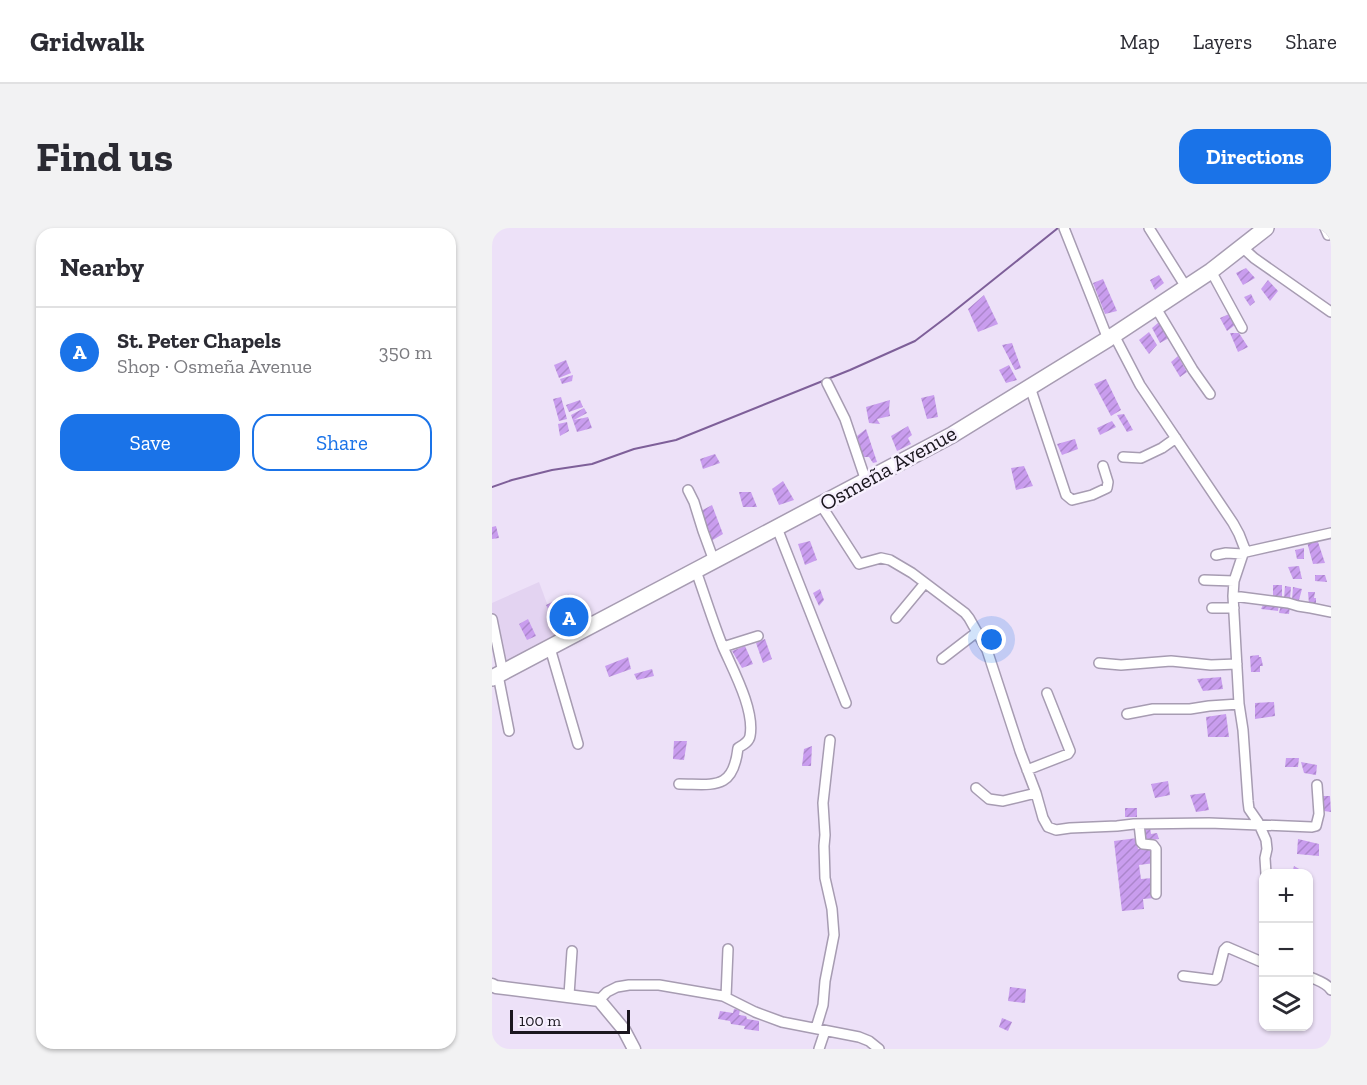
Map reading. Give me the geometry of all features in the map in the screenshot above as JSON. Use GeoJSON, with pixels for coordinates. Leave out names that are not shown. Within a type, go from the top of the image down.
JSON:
{"type":"FeatureCollection","features":[{"type":"Feature","properties":{"kind":"main road","name":"Osmeña Avenue"},"geometry":{"type":"LineString","coordinates":[[495,676],[952,435],[1156,308],[1211,271],[1266,228]]}},
{"type":"Feature","properties":{"kind":"street"},"geometry":{"type":"LineString","coordinates":[[1064,228],[1111,337],[1140,385],[1239,534],[1244,553],[1234,581],[1233,596],[1239,704],[1244,730],[1249,809],[1266,840],[1266,869]]}},
{"type":"Feature","properties":{"kind":"street"},"geometry":{"type":"LineString","coordinates":[[1149,228],[1186,287]]}},
{"type":"Feature","properties":{"kind":"street"},"geometry":{"type":"LineString","coordinates":[[1242,247],[1254,258],[1331,312]]}},
{"type":"Feature","properties":{"kind":"street"},"geometry":{"type":"LineString","coordinates":[[1211,271],[1242,328]]}},
{"type":"Feature","properties":{"kind":"street"},"geometry":{"type":"LineString","coordinates":[[1156,308],[1210,394]]}},
{"type":"Feature","properties":{"kind":"street"},"geometry":{"type":"LineString","coordinates":[[827,383],[845,419],[866,481]]}},
{"type":"Feature","properties":{"kind":"street"},"geometry":{"type":"LineString","coordinates":[[1030,387],[1066,495],[1072,500],[1107,488],[1108,482],[1103,466]]}},
{"type":"Feature","properties":{"kind":"street"},"geometry":{"type":"LineString","coordinates":[[1123,457],[1141,458],[1176,438]]}},
{"type":"Feature","properties":{"kind":"street"},"geometry":{"type":"LineString","coordinates":[[688,490],[714,561]]}},
{"type":"Feature","properties":{"kind":"street"},"geometry":{"type":"LineString","coordinates":[[821,505],[859,564],[881,558],[886,559],[912,573],[965,613],[987,650],[1043,819],[1048,827],[1056,830],[1139,824],[1209,823],[1312,828],[1316,826],[1319,814],[1317,785]]}},
{"type":"Feature","properties":{"kind":"street"},"geometry":{"type":"LineString","coordinates":[[777,528],[846,703]]}},
{"type":"Feature","properties":{"kind":"street"},"geometry":{"type":"LineString","coordinates":[[1216,555],[1244,553],[1331,533]]}},
{"type":"Feature","properties":{"kind":"street"},"geometry":{"type":"LineString","coordinates":[[679,784],[713,784],[726,780],[737,759],[738,748],[750,738],[751,722],[743,691],[723,647],[696,571]]}},
{"type":"Feature","properties":{"kind":"street"},"geometry":{"type":"LineString","coordinates":[[1204,580],[1234,581]]}},
{"type":"Feature","properties":{"kind":"street"},"geometry":{"type":"LineString","coordinates":[[896,618],[925,584]]}},
{"type":"Feature","properties":{"kind":"street"},"geometry":{"type":"LineString","coordinates":[[1233,596],[1288,603],[1331,612]]}},
{"type":"Feature","properties":{"kind":"street"},"geometry":{"type":"LineString","coordinates":[[1212,608],[1234,608]]}},
{"type":"Feature","properties":{"kind":"street"},"geometry":{"type":"LineString","coordinates":[[492,619],[495,676],[509,731]]}},
{"type":"Feature","properties":{"kind":"street"},"geometry":{"type":"LineString","coordinates":[[942,659],[977,632]]}},
{"type":"Feature","properties":{"kind":"street"},"geometry":{"type":"LineString","coordinates":[[723,647],[758,636]]}},
{"type":"Feature","properties":{"kind":"street"},"geometry":{"type":"LineString","coordinates":[[550,648],[578,744]]}},
{"type":"Feature","properties":{"kind":"street"},"geometry":{"type":"LineString","coordinates":[[1100,663],[1120,665],[1171,661],[1211,665],[1237,664]]}},
{"type":"Feature","properties":{"kind":"street"},"geometry":{"type":"LineString","coordinates":[[1028,771],[1068,754],[1070,751],[1047,693]]}},
{"type":"Feature","properties":{"kind":"street"},"geometry":{"type":"LineString","coordinates":[[1127,714],[1153,709],[1190,709],[1239,704]]}},
{"type":"Feature","properties":{"kind":"street"},"geometry":{"type":"LineString","coordinates":[[819,1049],[825,981],[834,935],[832,909],[825,878],[823,803],[830,740]]}},
{"type":"Feature","properties":{"kind":"street"},"geometry":{"type":"LineString","coordinates":[[976,788],[989,799],[1003,801],[1036,794]]}},
{"type":"Feature","properties":{"kind":"street"},"geometry":{"type":"LineString","coordinates":[[1139,824],[1141,842],[1153,844],[1156,849],[1156,894]]}},
{"type":"Feature","properties":{"kind":"street"},"geometry":{"type":"LineString","coordinates":[[1183,976],[1215,981],[1224,950],[1227,947],[1259,961]]}},
{"type":"Feature","properties":{"kind":"street"},"geometry":{"type":"LineString","coordinates":[[726,997],[728,949]]}},
{"type":"Feature","properties":{"kind":"street"},"geometry":{"type":"LineString","coordinates":[[569,995],[572,951]]}},
{"type":"Feature","properties":{"kind":"street"},"geometry":{"type":"LineString","coordinates":[[1310,977],[1330,987],[1331,990]]}},
{"type":"Feature","properties":{"kind":"street"},"geometry":{"type":"LineString","coordinates":[[492,985],[599,1000],[624,1030],[634,1049]]}},
{"type":"Feature","properties":{"kind":"street"},"geometry":{"type":"LineString","coordinates":[[599,1000],[607,992],[617,987],[659,985],[726,997],[755,1012],[782,1022],[859,1037],[879,1049]]}},
{"type":"Feature","properties":{"kind":"shaded area"},"geometry":{"type":"Polygon","coordinates":[[[539,582],[558,633],[503,663],[492,603],[539,582]]]}},
{"type":"Feature","properties":{"kind":"building"},"geometry":{"type":"Polygon","coordinates":[[[1246,268],[1255,278],[1243,285],[1236,273],[1246,268]]]}},
{"type":"Feature","properties":{"kind":"building"},"geometry":{"type":"Polygon","coordinates":[[[1159,275],[1164,283],[1155,290],[1150,280],[1159,275]]]}},
{"type":"Feature","properties":{"kind":"building"},"geometry":{"type":"Polygon","coordinates":[[[1103,279],[1117,311],[1105,314],[1093,283],[1103,279]]]}},
{"type":"Feature","properties":{"kind":"building"},"geometry":{"type":"Polygon","coordinates":[[[1268,280],[1278,291],[1270,301],[1261,289],[1268,280]]]}},
{"type":"Feature","properties":{"kind":"building"},"geometry":{"type":"Polygon","coordinates":[[[1251,294],[1255,302],[1250,306],[1244,297],[1251,294]]]}},
{"type":"Feature","properties":{"kind":"building"},"geometry":{"type":"Polygon","coordinates":[[[984,295],[998,324],[978,332],[968,309],[984,295]]]}},
{"type":"Feature","properties":{"kind":"building"},"geometry":{"type":"Polygon","coordinates":[[[1229,314],[1235,325],[1227,331],[1220,318],[1229,314]]]}},
{"type":"Feature","properties":{"kind":"building"},"geometry":{"type":"Polygon","coordinates":[[[1159,322],[1169,338],[1160,343],[1152,328],[1159,322]]]}},
{"type":"Feature","properties":{"kind":"building"},"geometry":{"type":"Polygon","coordinates":[[[1149,332],[1157,345],[1149,354],[1139,340],[1149,332]]]}},
{"type":"Feature","properties":{"kind":"building"},"geometry":{"type":"Polygon","coordinates":[[[1230,333],[1239,333],[1248,347],[1238,352],[1230,333]]]}},
{"type":"Feature","properties":{"kind":"building"},"geometry":{"type":"Polygon","coordinates":[[[1012,343],[1021,368],[1015,370],[1002,345],[1012,343]]]}},
{"type":"Feature","properties":{"kind":"building"},"geometry":{"type":"Polygon","coordinates":[[[1178,356],[1187,372],[1180,377],[1171,362],[1178,356]]]}},
{"type":"Feature","properties":{"kind":"building"},"geometry":{"type":"Polygon","coordinates":[[[566,360],[571,373],[559,378],[554,365],[566,360]]]}},
{"type":"Feature","properties":{"kind":"building"},"geometry":{"type":"Polygon","coordinates":[[[1009,365],[1017,380],[1006,383],[999,370],[1009,365]]]}},
{"type":"Feature","properties":{"kind":"building"},"geometry":{"type":"Polygon","coordinates":[[[573,375],[572,381],[562,384],[560,379],[573,375]]]}},
{"type":"Feature","properties":{"kind":"building"},"geometry":{"type":"Polygon","coordinates":[[[1106,379],[1121,410],[1111,416],[1094,384],[1106,379]]]}},
{"type":"Feature","properties":{"kind":"building"},"geometry":{"type":"Polygon","coordinates":[[[934,395],[938,417],[927,419],[921,398],[934,395]]]}},
{"type":"Feature","properties":{"kind":"building"},"geometry":{"type":"Polygon","coordinates":[[[561,397],[567,419],[559,421],[553,399],[561,397]]]}},
{"type":"Feature","properties":{"kind":"building"},"geometry":{"type":"Polygon","coordinates":[[[580,400],[583,407],[569,412],[566,405],[580,400]]]}},
{"type":"Feature","properties":{"kind":"building"},"geometry":{"type":"Polygon","coordinates":[[[890,400],[890,416],[877,419],[880,424],[869,423],[866,407],[890,400]]]}},
{"type":"Feature","properties":{"kind":"building"},"geometry":{"type":"Polygon","coordinates":[[[584,408],[587,413],[574,420],[588,417],[592,428],[577,432],[571,415],[584,408]]]}},
{"type":"Feature","properties":{"kind":"building"},"geometry":{"type":"Polygon","coordinates":[[[1124,414],[1133,430],[1127,432],[1117,415],[1124,414]]]}},
{"type":"Feature","properties":{"kind":"building"},"geometry":{"type":"Polygon","coordinates":[[[1112,421],[1116,427],[1100,435],[1097,428],[1112,421]]]}},
{"type":"Feature","properties":{"kind":"building"},"geometry":{"type":"Polygon","coordinates":[[[567,422],[569,431],[560,436],[558,424],[567,422]]]}},
{"type":"Feature","properties":{"kind":"building"},"geometry":{"type":"Polygon","coordinates":[[[908,426],[912,435],[908,438],[911,444],[897,451],[891,436],[908,426]]]}},
{"type":"Feature","properties":{"kind":"building"},"geometry":{"type":"Polygon","coordinates":[[[866,429],[877,462],[873,463],[869,457],[863,457],[857,436],[866,429]]]}},
{"type":"Feature","properties":{"kind":"building"},"geometry":{"type":"Polygon","coordinates":[[[1075,439],[1078,449],[1062,455],[1057,444],[1075,439]]]}},
{"type":"Feature","properties":{"kind":"building"},"geometry":{"type":"Polygon","coordinates":[[[715,454],[720,463],[703,469],[700,459],[715,454]]]}},
{"type":"Feature","properties":{"kind":"building"},"geometry":{"type":"Polygon","coordinates":[[[1024,466],[1033,486],[1016,490],[1011,468],[1024,466]]]}},
{"type":"Feature","properties":{"kind":"building"},"geometry":{"type":"Polygon","coordinates":[[[783,481],[794,500],[779,505],[772,489],[783,481]]]}},
{"type":"Feature","properties":{"kind":"building"},"geometry":{"type":"Polygon","coordinates":[[[739,492],[751,492],[757,507],[743,507],[739,492]]]}},
{"type":"Feature","properties":{"kind":"building"},"geometry":{"type":"Polygon","coordinates":[[[712,505],[723,534],[711,541],[701,511],[712,505]]]}},
{"type":"Feature","properties":{"kind":"building"},"geometry":{"type":"Polygon","coordinates":[[[496,526],[499,538],[492,539],[492,527],[496,526]]]}},
{"type":"Feature","properties":{"kind":"building"},"geometry":{"type":"Polygon","coordinates":[[[1317,539],[1325,563],[1313,564],[1307,542],[1317,539]]]}},
{"type":"Feature","properties":{"kind":"building"},"geometry":{"type":"Polygon","coordinates":[[[810,541],[817,560],[805,565],[798,544],[810,541]]]}},
{"type":"Feature","properties":{"kind":"building"},"geometry":{"type":"Polygon","coordinates":[[[1304,548],[1304,559],[1297,559],[1295,550],[1304,548]]]}},
{"type":"Feature","properties":{"kind":"building"},"geometry":{"type":"Polygon","coordinates":[[[1299,566],[1302,579],[1293,579],[1288,567],[1299,566]]]}},
{"type":"Feature","properties":{"kind":"building"},"geometry":{"type":"Polygon","coordinates":[[[1315,575],[1325,575],[1327,582],[1315,581],[1315,575]]]}},
{"type":"Feature","properties":{"kind":"building"},"geometry":{"type":"Polygon","coordinates":[[[1273,585],[1282,585],[1282,600],[1273,599],[1273,585]]]}},
{"type":"Feature","properties":{"kind":"building"},"geometry":{"type":"Polygon","coordinates":[[[1285,586],[1291,587],[1290,599],[1284,599],[1285,586]]]}},
{"type":"Feature","properties":{"kind":"building"},"geometry":{"type":"Polygon","coordinates":[[[1293,587],[1302,589],[1299,600],[1292,600],[1293,587]]]}},
{"type":"Feature","properties":{"kind":"building"},"geometry":{"type":"Polygon","coordinates":[[[820,589],[824,600],[819,606],[813,593],[820,589]]]}},
{"type":"Feature","properties":{"kind":"building"},"geometry":{"type":"Polygon","coordinates":[[[1308,592],[1315,592],[1316,604],[1309,604],[1308,592]]]}},
{"type":"Feature","properties":{"kind":"building"},"geometry":{"type":"Polygon","coordinates":[[[569,594],[581,619],[559,630],[546,605],[569,594]]]}},
{"type":"Feature","properties":{"kind":"building"},"geometry":{"type":"Polygon","coordinates":[[[1265,601],[1279,604],[1278,611],[1261,609],[1265,601]]]}},
{"type":"Feature","properties":{"kind":"building"},"geometry":{"type":"Polygon","coordinates":[[[1281,604],[1290,606],[1289,614],[1279,613],[1281,604]]]}},
{"type":"Feature","properties":{"kind":"building"},"geometry":{"type":"Polygon","coordinates":[[[528,619],[536,636],[527,640],[519,624],[528,619]]]}},
{"type":"Feature","properties":{"kind":"building"},"geometry":{"type":"Polygon","coordinates":[[[765,639],[772,659],[763,663],[756,643],[765,639]]]}},
{"type":"Feature","properties":{"kind":"building"},"geometry":{"type":"Polygon","coordinates":[[[745,646],[753,664],[742,668],[732,651],[745,646]]]}},
{"type":"Feature","properties":{"kind":"building"},"geometry":{"type":"Polygon","coordinates":[[[1259,655],[1263,666],[1260,666],[1260,672],[1251,672],[1250,656],[1259,655]]]}},
{"type":"Feature","properties":{"kind":"building"},"geometry":{"type":"Polygon","coordinates":[[[628,657],[631,669],[609,677],[605,666],[628,657]]]}},
{"type":"Feature","properties":{"kind":"building"},"geometry":{"type":"Polygon","coordinates":[[[652,669],[654,676],[637,680],[634,674],[652,669]]]}},
{"type":"Feature","properties":{"kind":"building"},"geometry":{"type":"Polygon","coordinates":[[[1221,677],[1223,689],[1203,691],[1197,679],[1221,677]]]}},
{"type":"Feature","properties":{"kind":"building"},"geometry":{"type":"Polygon","coordinates":[[[1274,702],[1275,716],[1255,719],[1255,703],[1274,702]]]}},
{"type":"Feature","properties":{"kind":"building"},"geometry":{"type":"Polygon","coordinates":[[[1226,714],[1229,737],[1208,737],[1206,717],[1226,714]]]}},
{"type":"Feature","properties":{"kind":"building"},"geometry":{"type":"Polygon","coordinates":[[[674,741],[687,741],[684,760],[673,759],[674,741]]]}},
{"type":"Feature","properties":{"kind":"building"},"geometry":{"type":"Polygon","coordinates":[[[812,746],[811,766],[802,766],[804,749],[812,746]]]}},
{"type":"Feature","properties":{"kind":"building"},"geometry":{"type":"Polygon","coordinates":[[[1286,758],[1299,758],[1298,767],[1285,767],[1286,758]]]}},
{"type":"Feature","properties":{"kind":"building"},"geometry":{"type":"Polygon","coordinates":[[[1301,762],[1317,765],[1316,775],[1304,773],[1301,762]]]}},
{"type":"Feature","properties":{"kind":"building"},"geometry":{"type":"Polygon","coordinates":[[[1168,781],[1170,795],[1155,798],[1151,784],[1168,781]]]}},
{"type":"Feature","properties":{"kind":"building"},"geometry":{"type":"Polygon","coordinates":[[[1205,793],[1209,810],[1196,812],[1190,795],[1205,793]]]}},
{"type":"Feature","properties":{"kind":"building"},"geometry":{"type":"Polygon","coordinates":[[[1322,796],[1330,796],[1331,812],[1324,811],[1322,796]]]}},
{"type":"Feature","properties":{"kind":"building"},"geometry":{"type":"Polygon","coordinates":[[[1125,808],[1137,808],[1137,817],[1125,817],[1125,808]]]}},
{"type":"Feature","properties":{"kind":"building"},"geometry":{"type":"Polygon","coordinates":[[[1143,827],[1150,827],[1151,834],[1157,833],[1159,839],[1145,843],[1143,827]]]}},
{"type":"Feature","properties":{"kind":"building"},"geometry":{"type":"Polygon","coordinates":[[[1137,838],[1138,849],[1153,847],[1155,863],[1139,865],[1141,879],[1153,878],[1155,898],[1143,899],[1144,909],[1122,911],[1114,841],[1137,838]]]}},
{"type":"Feature","properties":{"kind":"building"},"geometry":{"type":"Polygon","coordinates":[[[1298,839],[1319,844],[1319,856],[1297,854],[1298,839]]]}},
{"type":"Feature","properties":{"kind":"building"},"geometry":{"type":"Polygon","coordinates":[[[1010,987],[1026,989],[1025,1003],[1008,1001],[1010,987]]]}},
{"type":"Feature","properties":{"kind":"building"},"geometry":{"type":"Polygon","coordinates":[[[734,1009],[740,1010],[739,1015],[746,1016],[747,1019],[759,1021],[759,1031],[744,1029],[745,1026],[718,1019],[720,1011],[733,1013],[734,1009]]]}},
{"type":"Feature","properties":{"kind":"building"},"geometry":{"type":"Polygon","coordinates":[[[1002,1018],[1012,1022],[1008,1031],[999,1027],[1002,1018]]]}},
{"type":"Feature","properties":{"kind":"waterway"},"geometry":{"type":"LineString","coordinates":[[492,487],[552,470],[592,464],[634,449],[676,440],[850,370],[915,341],[1058,228]]}},
{"type":"Feature","properties":{"kind":"place","name":"St. Peter Chapels"},"geometry":{"type":"Point","coordinates":[569,617]}}]}
